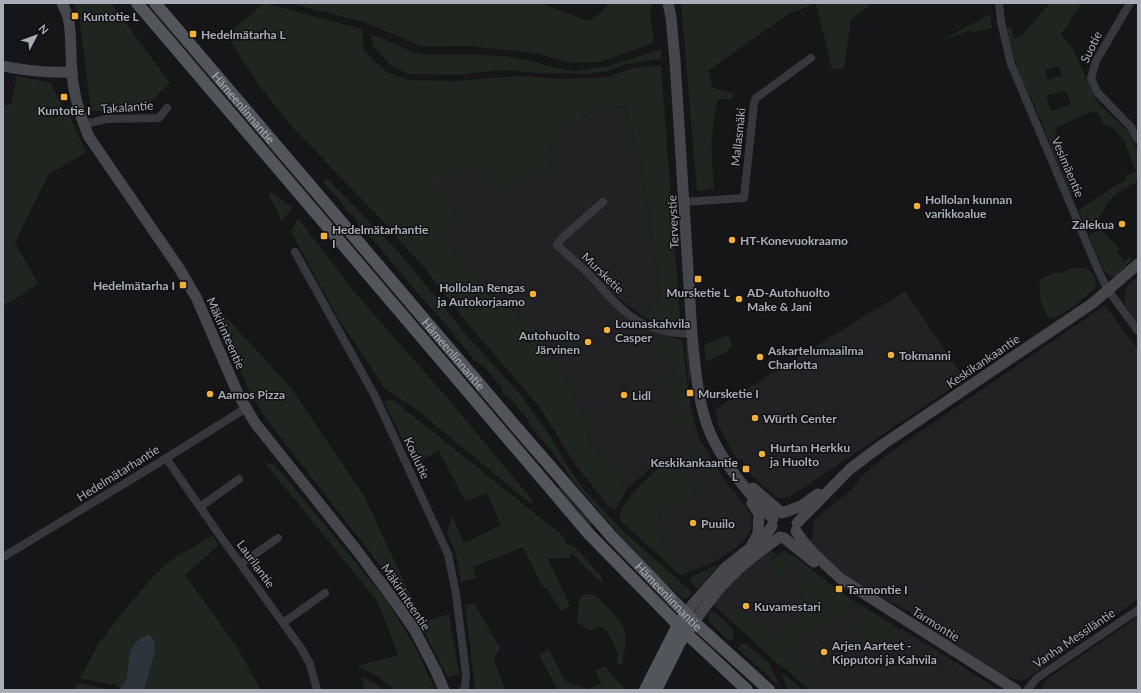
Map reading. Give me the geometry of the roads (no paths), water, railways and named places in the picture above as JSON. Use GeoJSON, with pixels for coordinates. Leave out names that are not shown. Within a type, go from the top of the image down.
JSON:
{"type":"FeatureCollection","features":[{"type":"Feature","properties":{"kind":"main road","name":"Hämeenlinnantie"},"geometry":{"type":"LineString","coordinates":[[137,3],[590,534],[682,629],[747,690]]}},
{"type":"Feature","properties":{"kind":"main road","name":"Hämeenlinnantie"},"geometry":{"type":"LineString","coordinates":[[154,3],[612,537],[690,617],[768,690]]}},
{"type":"Feature","properties":{"kind":"main road"},"geometry":{"type":"LineString","coordinates":[[645,690],[690,617]]}},
{"type":"Feature","properties":{"kind":"main road"},"geometry":{"type":"LineString","coordinates":[[656,690],[680,642],[682,629]]}},
{"type":"Feature","properties":{"kind":"street","name":"Mäkirinteentie"},"geometry":{"type":"LineString","coordinates":[[62,3],[68,17],[74,89],[89,137],[173,257],[183,274],[197,299],[238,394],[255,423],[355,548],[388,592],[414,629],[436,671],[444,690]]}},
{"type":"Feature","properties":{"kind":"street","name":"Terveystie"},"geometry":{"type":"LineString","coordinates":[[668,3],[671,17],[675,61],[695,371],[700,401],[717,451],[729,475],[753,504],[758,514],[758,534],[751,547]]}},
{"type":"Feature","properties":{"kind":"street","name":"Vesimäentie"},"geometry":{"type":"LineString","coordinates":[[999,3],[1001,22],[1011,64],[1099,272],[1108,290],[1138,331]]}},
{"type":"Feature","properties":{"kind":"street","name":"Suotie"},"geometry":{"type":"LineString","coordinates":[[1130,3],[1096,61],[1091,78],[1097,92],[1131,127],[1138,138]]}},
{"type":"Feature","properties":{"kind":"street","name":"Mallasmäki"},"geometry":{"type":"LineString","coordinates":[[684,202],[744,198],[754,103],[756,98],[811,58]]}},
{"type":"Feature","properties":{"kind":"street"},"geometry":{"type":"LineString","coordinates":[[3,66],[19,70],[38,72],[72,72]]}},
{"type":"Feature","properties":{"kind":"street","name":"Takalantie"},"geometry":{"type":"LineString","coordinates":[[84,124],[108,119],[159,118],[167,108]]}},
{"type":"Feature","properties":{"kind":"street","name":"Mursketie"},"geometry":{"type":"LineString","coordinates":[[603,202],[562,238],[557,245],[628,314],[657,329],[692,334]]}},
{"type":"Feature","properties":{"kind":"street","name":"Koulutie"},"geometry":{"type":"LineString","coordinates":[[295,252],[375,396],[448,554],[456,594],[466,674],[465,687],[463,690]]}},
{"type":"Feature","properties":{"kind":"street","name":"Keskikankaantie"},"geometry":{"type":"LineString","coordinates":[[797,527],[850,469],[882,445],[1087,307],[1138,264]]}},
{"type":"Feature","properties":{"kind":"street","name":"Hedelmätarhantie"},"geometry":{"type":"LineString","coordinates":[[3,557],[246,408]]}},
{"type":"Feature","properties":{"kind":"street","name":"Terveystie"},"geometry":{"type":"LineString","coordinates":[[713,441],[718,443],[736,469],[778,518]]}},
{"type":"Feature","properties":{"kind":"street","name":"Laurilantie"},"geometry":{"type":"LineString","coordinates":[[166,458],[307,657],[317,690]]}},
{"type":"Feature","properties":{"kind":"street","name":"Keskikankaantie"},"geometry":{"type":"LineString","coordinates":[[690,617],[693,604],[726,567],[764,536],[778,518],[801,506],[841,478]]}},
{"type":"Feature","properties":{"kind":"street"},"geometry":{"type":"LineString","coordinates":[[200,507],[239,479]]}},
{"type":"Feature","properties":{"kind":"street"},"geometry":{"type":"LineString","coordinates":[[690,617],[733,575],[755,556],[782,537],[791,536],[797,527],[794,517],[789,513],[778,518],[775,533],[782,537]]}},
{"type":"Feature","properties":{"kind":"street","name":"Tarmontie"},"geometry":{"type":"LineString","coordinates":[[797,527],[804,543],[841,579]]}},
{"type":"Feature","properties":{"kind":"street","name":"Tarmontie"},"geometry":{"type":"LineString","coordinates":[[782,537],[830,574],[841,579],[1016,690]]}},
{"type":"Feature","properties":{"kind":"street"},"geometry":{"type":"LineString","coordinates":[[241,564],[278,538]]}},
{"type":"Feature","properties":{"kind":"street"},"geometry":{"type":"LineString","coordinates":[[283,623],[325,593]]}},
{"type":"Feature","properties":{"kind":"street","name":"Vanha Messiläntie"},"geometry":{"type":"LineString","coordinates":[[1027,690],[1036,678],[1138,610]]}},
{"type":"Feature","properties":{"kind":"place","name":"Kuntotie L"},"geometry":{"type":"Point","coordinates":[75,16]}},
{"type":"Feature","properties":{"kind":"place","name":"Hedelmätarha L"},"geometry":{"type":"Point","coordinates":[193,34]}},
{"type":"Feature","properties":{"kind":"place","name":"Kuntotie I"},"geometry":{"type":"Point","coordinates":[64,97]}},
{"type":"Feature","properties":{"kind":"place","name":"Hollolan kunnan varikkoalue"},"geometry":{"type":"Point","coordinates":[917,206]}},
{"type":"Feature","properties":{"kind":"place","name":"Zalekua"},"geometry":{"type":"Point","coordinates":[1122,224]}},
{"type":"Feature","properties":{"kind":"place","name":"Hedelmätarhantie I"},"geometry":{"type":"Point","coordinates":[324,236]}},
{"type":"Feature","properties":{"kind":"place","name":"HT-Konevuokraamo"},"geometry":{"type":"Point","coordinates":[732,240]}},
{"type":"Feature","properties":{"kind":"place","name":"Mursketie L"},"geometry":{"type":"Point","coordinates":[698,279]}},
{"type":"Feature","properties":{"kind":"place","name":"Hedelmätarha I"},"geometry":{"type":"Point","coordinates":[183,285]}},
{"type":"Feature","properties":{"kind":"place","name":"Hollolan Rengas ja Autokorjaamo"},"geometry":{"type":"Point","coordinates":[533,294]}},
{"type":"Feature","properties":{"kind":"place","name":"AD-Autohuolto Make & Jani"},"geometry":{"type":"Point","coordinates":[739,299]}},
{"type":"Feature","properties":{"kind":"place","name":"Lounaskahvila Casper"},"geometry":{"type":"Point","coordinates":[607,330]}},
{"type":"Feature","properties":{"kind":"place","name":"Autohuolto Järvinen"},"geometry":{"type":"Point","coordinates":[588,342]}},
{"type":"Feature","properties":{"kind":"place","name":"Tokmanni"},"geometry":{"type":"Point","coordinates":[891,355]}},
{"type":"Feature","properties":{"kind":"place","name":"Askartelumaailma Charlotta"},"geometry":{"type":"Point","coordinates":[760,357]}},
{"type":"Feature","properties":{"kind":"place","name":"Mursketie I"},"geometry":{"type":"Point","coordinates":[690,393]}},
{"type":"Feature","properties":{"kind":"place","name":"Aamos Pizza"},"geometry":{"type":"Point","coordinates":[210,394]}},
{"type":"Feature","properties":{"kind":"place","name":"Lidl"},"geometry":{"type":"Point","coordinates":[624,395]}},
{"type":"Feature","properties":{"kind":"place","name":"Würth Center"},"geometry":{"type":"Point","coordinates":[755,418]}},
{"type":"Feature","properties":{"kind":"place","name":"Hurtan Herkku ja Huolto"},"geometry":{"type":"Point","coordinates":[762,454]}},
{"type":"Feature","properties":{"kind":"place","name":"Keskikankaantie L"},"geometry":{"type":"Point","coordinates":[746,469]}},
{"type":"Feature","properties":{"kind":"place","name":"Puuilo"},"geometry":{"type":"Point","coordinates":[693,523]}},
{"type":"Feature","properties":{"kind":"place","name":"Tarmontie I"},"geometry":{"type":"Point","coordinates":[839,589]}},
{"type":"Feature","properties":{"kind":"place","name":"Kuvamestari"},"geometry":{"type":"Point","coordinates":[746,606]}},
{"type":"Feature","properties":{"kind":"place","name":"Arjen Aarteet - Kipputori ja Kahvila"},"geometry":{"type":"Point","coordinates":[824,652]}}]}
